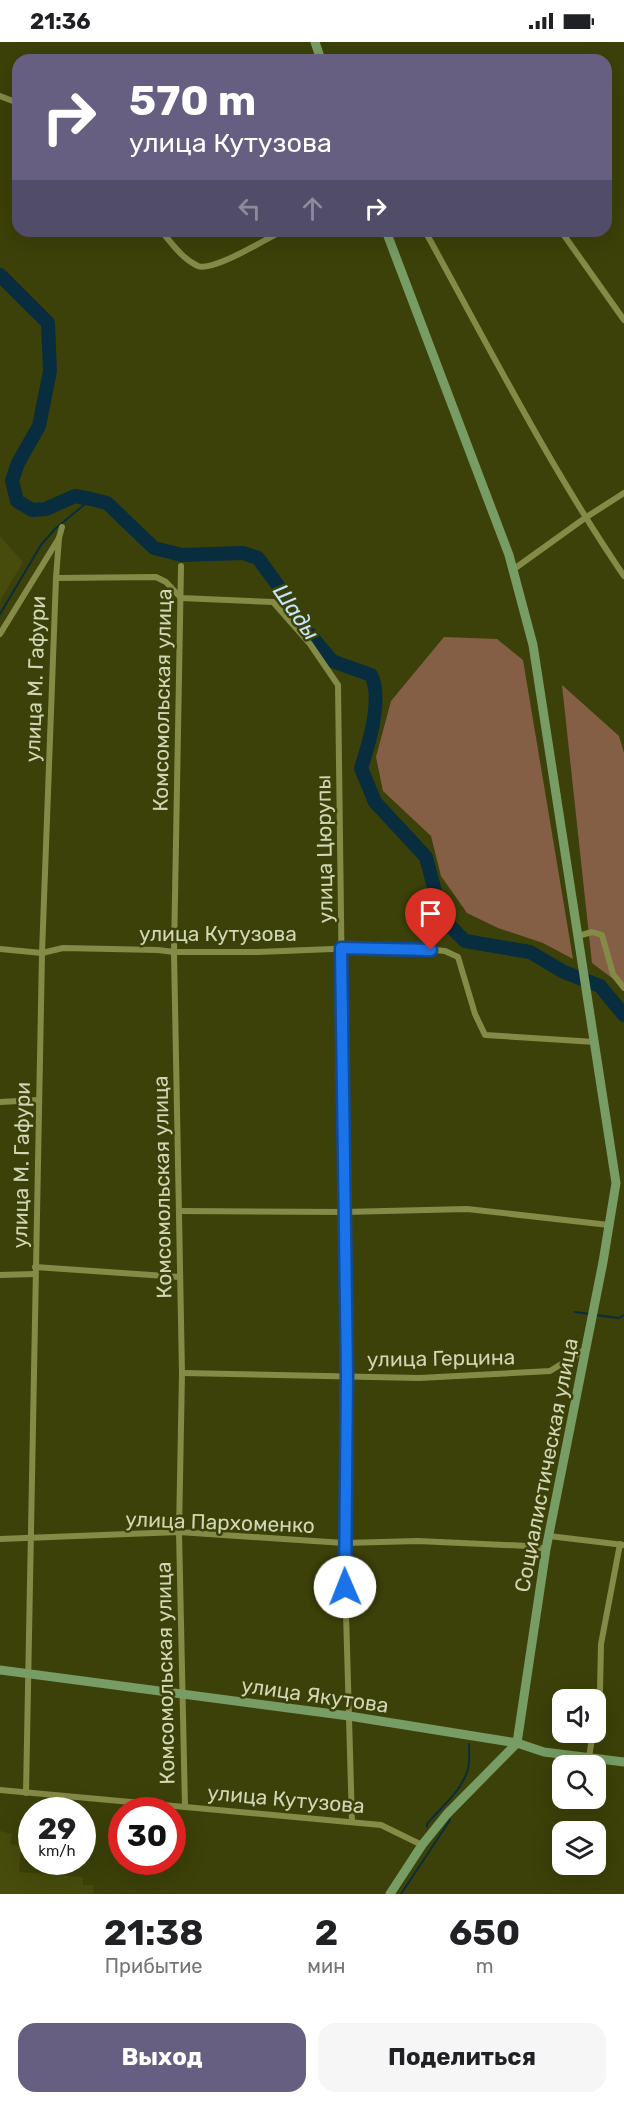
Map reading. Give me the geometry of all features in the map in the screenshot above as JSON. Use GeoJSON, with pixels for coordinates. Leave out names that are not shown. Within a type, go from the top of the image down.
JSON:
{"type":"FeatureCollection","features":[{"type":"Feature","properties":{"kind":"street"},"geometry":{"type":"LineString","coordinates":[[166,237],[180,253],[197,265],[206,268],[270,237]]}},
{"type":"Feature","properties":{"kind":"street","name":"Социалистическая улица"},"geometry":{"type":"LineString","coordinates":[[388,237],[514,569],[533,645],[616,1183],[595,1303],[546,1549],[517,1743]]}},
{"type":"Feature","properties":{"kind":"street"},"geometry":{"type":"LineString","coordinates":[[428,237],[539,440],[585,518],[624,576]]}},
{"type":"Feature","properties":{"kind":"street"},"geometry":{"type":"LineString","coordinates":[[565,237],[624,320]]}},
{"type":"Feature","properties":{"kind":"street"},"geometry":{"type":"LineString","coordinates":[[514,569],[624,493]]}},
{"type":"Feature","properties":{"kind":"street"},"geometry":{"type":"LineString","coordinates":[[0,634],[59,538],[62,526]]}},
{"type":"Feature","properties":{"kind":"street","name":"улица М. Гафури"},"geometry":{"type":"LineString","coordinates":[[26,1793],[42,953],[59,538]]}},
{"type":"Feature","properties":{"kind":"street","name":"Комсомольская улица"},"geometry":{"type":"LineString","coordinates":[[181,566],[174,952],[182,1373],[179,1532],[184,1797]]}},
{"type":"Feature","properties":{"kind":"street"},"geometry":{"type":"LineString","coordinates":[[56,578],[156,577],[166,582],[182,598]]}},
{"type":"Feature","properties":{"kind":"street","name":"улица Цюрупы"},"geometry":{"type":"LineString","coordinates":[[182,598],[273,602],[310,644],[338,685],[347,1375],[344,1543],[352,1822]]}},
{"type":"Feature","properties":{"kind":"street"},"geometry":{"type":"LineString","coordinates":[[578,936],[592,932],[602,935],[613,974],[624,988]]}},
{"type":"Feature","properties":{"kind":"street","name":"улица Кутузова"},"geometry":{"type":"LineString","coordinates":[[0,949],[42,953],[63,948],[174,952],[258,952],[341,948],[416,948],[445,951],[458,957],[475,1014],[485,1035],[595,1042]]}},
{"type":"Feature","properties":{"kind":"street"},"geometry":{"type":"LineString","coordinates":[[0,1102],[39,1100]]}},
{"type":"Feature","properties":{"kind":"street"},"geometry":{"type":"LineString","coordinates":[[179,1211],[344,1212],[467,1209],[609,1225]]}},
{"type":"Feature","properties":{"kind":"street"},"geometry":{"type":"LineString","coordinates":[[0,1275],[35,1270],[180,1277]]}},
{"type":"Feature","properties":{"kind":"street","name":"улица Герцина"},"geometry":{"type":"LineString","coordinates":[[182,1373],[419,1378],[550,1371],[586,1349]]}},
{"type":"Feature","properties":{"kind":"street","name":"улица Пархоменко"},"geometry":{"type":"LineString","coordinates":[[0,1539],[179,1532],[344,1543],[418,1540],[529,1546],[546,1549]]}},
{"type":"Feature","properties":{"kind":"street"},"geometry":{"type":"LineString","coordinates":[[549,1536],[622,1545],[601,1644],[600,1689]]}},
{"type":"Feature","properties":{"kind":"street","name":"улица Якутова"},"geometry":{"type":"LineString","coordinates":[[0,1670],[349,1716],[517,1743],[544,1752],[571,1755]]}},
{"type":"Feature","properties":{"kind":"street"},"geometry":{"type":"LineString","coordinates":[[390,1894],[422,1845],[447,1814],[517,1743]]}},
{"type":"Feature","properties":{"kind":"street","name":"улица Якутова"},"geometry":{"type":"LineString","coordinates":[[606,1759],[624,1762]]}},
{"type":"Feature","properties":{"kind":"street","name":"улица Кутузова"},"geometry":{"type":"LineString","coordinates":[[0,1790],[108,1800]]}},
{"type":"Feature","properties":{"kind":"street","name":"улица Кутузова"},"geometry":{"type":"LineString","coordinates":[[186,1807],[381,1824],[422,1845]]}},
{"type":"Feature","properties":{"kind":"shaded area"},"geometry":{"type":"Polygon","coordinates":[[[0,536],[23,562],[0,601],[0,536]]]}},
{"type":"Feature","properties":{"kind":"shaded area"},"geometry":{"type":"Polygon","coordinates":[[[444,637],[497,639],[523,660],[573,959],[543,943],[498,928],[467,913],[441,876],[431,836],[383,791],[376,757],[391,701],[444,637]]]}},
{"type":"Feature","properties":{"kind":"shaded area"},"geometry":{"type":"Polygon","coordinates":[[[562,685],[619,736],[624,753],[624,987],[592,963],[562,685]]]}},
{"type":"Feature","properties":{"kind":"shaded area"},"geometry":{"type":"Polygon","coordinates":[[[0,1831],[12,1834],[10,1844],[18,1846],[18,1875],[83,1877],[83,1885],[93,1885],[94,1894],[0,1894],[0,1831]]]}},
{"type":"Feature","properties":{"kind":"waterway","name":"Шады"},"geometry":{"type":"LineString","coordinates":[[0,275],[48,323],[50,371],[39,426],[18,463],[12,481],[17,501],[32,510],[46,509],[75,496],[91,499],[107,503],[154,548],[182,555],[243,553],[258,558],[282,591],[291,612],[332,661],[371,675],[376,696],[374,721],[361,768],[375,802],[426,857],[442,918],[465,941],[530,952],[564,972],[600,986],[624,1015]]}},
{"type":"Feature","properties":{"kind":"waterway"},"geometry":{"type":"LineString","coordinates":[[0,614],[41,545],[55,529],[91,499]]}},
{"type":"Feature","properties":{"kind":"waterway"},"geometry":{"type":"LineString","coordinates":[[575,1312],[590,1314]]}},
{"type":"Feature","properties":{"kind":"waterway"},"geometry":{"type":"LineString","coordinates":[[595,1315],[619,1318],[624,1315]]}},
{"type":"Feature","properties":{"kind":"waterway"},"geometry":{"type":"LineString","coordinates":[[427,1827],[427,1824],[456,1792],[465,1777],[469,1763],[469,1744]]}},
{"type":"Feature","properties":{"kind":"waterway"},"geometry":{"type":"LineString","coordinates":[[401,1894],[450,1820]]}},
{"type":"Feature","properties":{"kind":"route"},"geometry":{"type":"LineString","coordinates":[[345,1587],[347,1375],[341,948],[431,950]]}}]}
